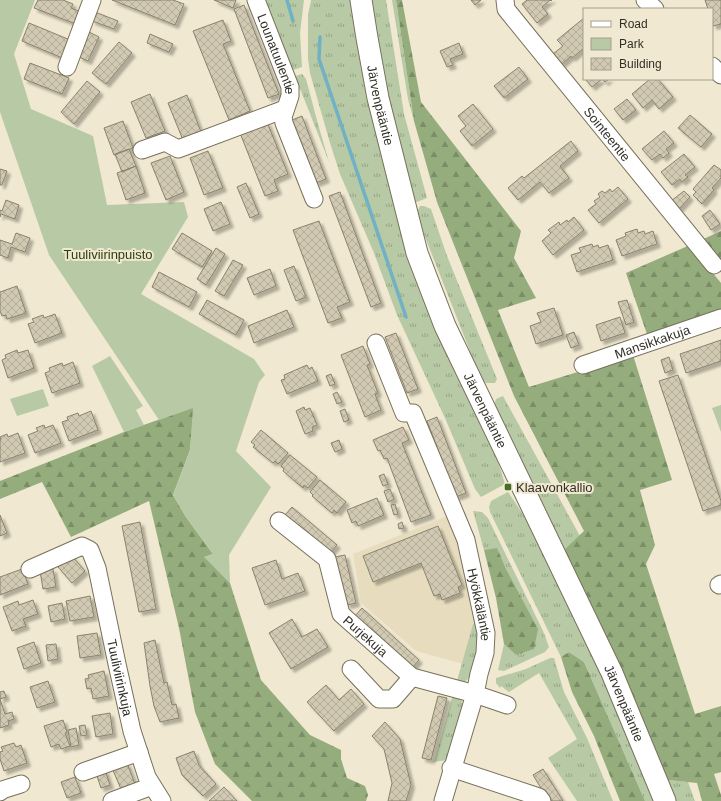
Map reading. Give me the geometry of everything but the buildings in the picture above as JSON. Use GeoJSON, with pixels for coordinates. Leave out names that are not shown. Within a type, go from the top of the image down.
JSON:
{"type":"FeatureCollection","features":[{"type":"Feature","properties":{"kind":"main road","name":"Järvenpääntie"},"geometry":{"type":"LineString","coordinates":[[361,0],[366,38],[378,98],[417,253],[445,326],[612,673],[666,801]]}},
{"type":"Feature","properties":{"kind":"street"},"geometry":{"type":"LineString","coordinates":[[67,67],[92,0]]}},
{"type":"Feature","properties":{"kind":"street","name":"Lounatuulentie"},"geometry":{"type":"LineString","coordinates":[[256,0],[290,87],[290,96],[283,117],[284,123],[314,199]]}},
{"type":"Feature","properties":{"kind":"street","name":"Sointeentie"},"geometry":{"type":"LineString","coordinates":[[505,0],[506,9],[714,265]]}},
{"type":"Feature","properties":{"kind":"street"},"geometry":{"type":"LineString","coordinates":[[645,0],[654,8]]}},
{"type":"Feature","properties":{"kind":"street"},"geometry":{"type":"LineString","coordinates":[[713,67],[721,75]]}},
{"type":"Feature","properties":{"kind":"street"},"geometry":{"type":"LineString","coordinates":[[142,150],[165,142],[178,150],[285,109]]}},
{"type":"Feature","properties":{"kind":"street","name":"Mansikkakuja"},"geometry":{"type":"LineString","coordinates":[[583,365],[721,318]]}},
{"type":"Feature","properties":{"kind":"street","name":"Hyökkäläntie"},"geometry":{"type":"LineString","coordinates":[[376,342],[404,413],[413,413],[466,540],[486,633],[485,652],[475,694],[442,801]]}},
{"type":"Feature","properties":{"kind":"street","name":"Purjekuja"},"geometry":{"type":"LineString","coordinates":[[279,521],[326,559],[341,614],[412,678],[475,694],[507,705]]}},
{"type":"Feature","properties":{"kind":"street","name":"Tuuliviirinkuja"},"geometry":{"type":"LineString","coordinates":[[30,569],[82,546],[90,550],[97,568],[126,707],[147,777],[162,801]]}},
{"type":"Feature","properties":{"kind":"street"},"geometry":{"type":"LineString","coordinates":[[351,669],[379,699],[392,699],[412,678]]}},
{"type":"Feature","properties":{"kind":"street"},"geometry":{"type":"LineString","coordinates":[[83,772],[139,752]]}},
{"type":"Feature","properties":{"kind":"street"},"geometry":{"type":"LineString","coordinates":[[451,768],[539,797],[542,801]]}},
{"type":"Feature","properties":{"kind":"street"},"geometry":{"type":"LineString","coordinates":[[1,789],[21,784]]}},
{"type":"Feature","properties":{"kind":"street"},"geometry":{"type":"LineString","coordinates":[[112,801],[152,786]]}},
{"type":"Feature","properties":{"kind":"shaded area"},"geometry":{"type":"Polygon","coordinates":[[[450,515],[458,536],[477,621],[473,624],[463,664],[416,651],[361,603],[353,554],[450,515]]]}},
{"type":"Feature","properties":{"kind":"green space","name":"Tuuliviirinpuisto"},"geometry":{"type":"Polygon","coordinates":[[[0,0],[35,0],[14,54],[31,109],[93,136],[107,205],[184,202],[188,217],[141,294],[254,359],[265,375],[259,382],[236,451],[271,487],[229,555],[230,583],[204,557],[213,554],[186,517],[173,495],[190,450],[193,408],[159,420],[49,255],[0,112],[0,0]]]}},
{"type":"Feature","properties":{"kind":"green space"},"geometry":{"type":"Polygon","coordinates":[[[261,0],[304,0],[300,33],[302,67],[290,71],[261,0]]]}},
{"type":"Feature","properties":{"kind":"green space"},"geometry":{"type":"Polygon","coordinates":[[[311,0],[353,0],[362,59],[505,484],[481,497],[475,489],[445,418],[397,315],[374,253],[340,174],[310,73],[308,59],[308,15],[311,0]]]}},
{"type":"Feature","properties":{"kind":"green space"},"geometry":{"type":"Polygon","coordinates":[[[370,0],[386,0],[404,114],[427,198],[414,203],[389,110],[370,0]]]}},
{"type":"Feature","properties":{"kind":"green space"},"geometry":{"type":"Polygon","coordinates":[[[392,0],[396,0],[414,121],[408,99],[392,0]]]}},
{"type":"Feature","properties":{"kind":"green space"},"geometry":{"type":"Polygon","coordinates":[[[396,0],[402,0],[421,102],[521,231],[514,258],[536,298],[498,310],[529,387],[633,355],[672,480],[640,490],[655,545],[646,564],[695,714],[721,706],[721,772],[714,774],[721,795],[721,801],[702,801],[697,783],[668,780],[623,675],[564,550],[584,531],[514,396],[437,202],[414,121],[396,0]]]}},
{"type":"Feature","properties":{"kind":"green space"},"geometry":{"type":"Polygon","coordinates":[[[302,74],[306,79],[329,162],[301,91],[292,77],[302,74]]]}},
{"type":"Feature","properties":{"kind":"green space"},"geometry":{"type":"Polygon","coordinates":[[[420,206],[431,209],[447,256],[497,379],[495,383],[486,383],[481,379],[416,214],[420,206]]]}},
{"type":"Feature","properties":{"kind":"green space"},"geometry":{"type":"Polygon","coordinates":[[[721,231],[721,265],[699,241],[721,231]]]}},
{"type":"Feature","properties":{"kind":"green space"},"geometry":{"type":"Polygon","coordinates":[[[690,245],[721,283],[721,312],[649,340],[626,273],[690,245]]]}},
{"type":"Feature","properties":{"kind":"green space"},"geometry":{"type":"Polygon","coordinates":[[[110,356],[143,406],[136,410],[144,425],[124,432],[92,366],[110,356]]]}},
{"type":"Feature","properties":{"kind":"green space"},"geometry":{"type":"Polygon","coordinates":[[[43,389],[49,406],[17,416],[10,399],[43,389]]]}},
{"type":"Feature","properties":{"kind":"green space"},"geometry":{"type":"Polygon","coordinates":[[[503,396],[580,536],[564,550],[494,406],[496,399],[503,396]]]}},
{"type":"Feature","properties":{"kind":"green space"},"geometry":{"type":"Polygon","coordinates":[[[721,405],[721,432],[712,408],[721,405]]]}},
{"type":"Feature","properties":{"kind":"green space"},"geometry":{"type":"Polygon","coordinates":[[[194,407],[190,450],[173,495],[186,517],[213,554],[205,557],[230,583],[261,680],[310,735],[341,750],[341,759],[347,778],[365,786],[368,795],[366,801],[252,801],[215,764],[195,712],[179,628],[149,501],[71,537],[42,482],[0,499],[0,481],[124,432],[194,407]]]}},
{"type":"Feature","properties":{"kind":"green space"},"geometry":{"type":"Polygon","coordinates":[[[508,492],[531,526],[602,671],[656,801],[645,801],[584,662],[569,652],[561,657],[490,512],[489,507],[491,501],[508,492]]]}},
{"type":"Feature","properties":{"kind":"green space"},"geometry":{"type":"Polygon","coordinates":[[[463,511],[465,512],[475,542],[494,630],[492,660],[490,670],[486,671],[463,511]]]}},
{"type":"Feature","properties":{"kind":"green space"},"geometry":{"type":"Polygon","coordinates":[[[473,511],[482,512],[488,518],[544,633],[549,647],[545,652],[504,671],[498,670],[504,644],[516,655],[507,571],[497,549],[484,550],[473,511]]]}},
{"type":"Feature","properties":{"kind":"green space"},"geometry":{"type":"Polygon","coordinates":[[[497,548],[507,571],[538,629],[534,649],[516,655],[504,644],[496,598],[484,550],[497,548]]]}},
{"type":"Feature","properties":{"kind":"green space"},"geometry":{"type":"Polygon","coordinates":[[[477,621],[480,636],[471,675],[465,682],[461,698],[462,712],[447,760],[434,762],[473,624],[477,621]]]}},
{"type":"Feature","properties":{"kind":"green space"},"geometry":{"type":"Polygon","coordinates":[[[569,652],[584,662],[645,801],[620,801],[594,736],[572,692],[561,657],[569,652]]]}},
{"type":"Feature","properties":{"kind":"green space"},"geometry":{"type":"Polygon","coordinates":[[[550,658],[554,658],[564,692],[587,738],[613,801],[577,801],[548,758],[577,739],[539,673],[509,692],[501,686],[500,688],[496,683],[496,678],[526,669],[550,658]]]}},
{"type":"Feature","properties":{"kind":"green space"},"geometry":{"type":"Polygon","coordinates":[[[668,780],[688,782],[695,801],[675,801],[668,780]]]}},
{"type":"Feature","properties":{"kind":"waterway"},"geometry":{"type":"LineString","coordinates":[[287,0],[293,21]]}},
{"type":"Feature","properties":{"kind":"waterway"},"geometry":{"type":"LineString","coordinates":[[320,37],[319,59],[406,317]]}},
{"type":"Feature","properties":{"kind":"place","name":"Klaavonkallio"},"geometry":{"type":"Point","coordinates":[508,487]}}]}
